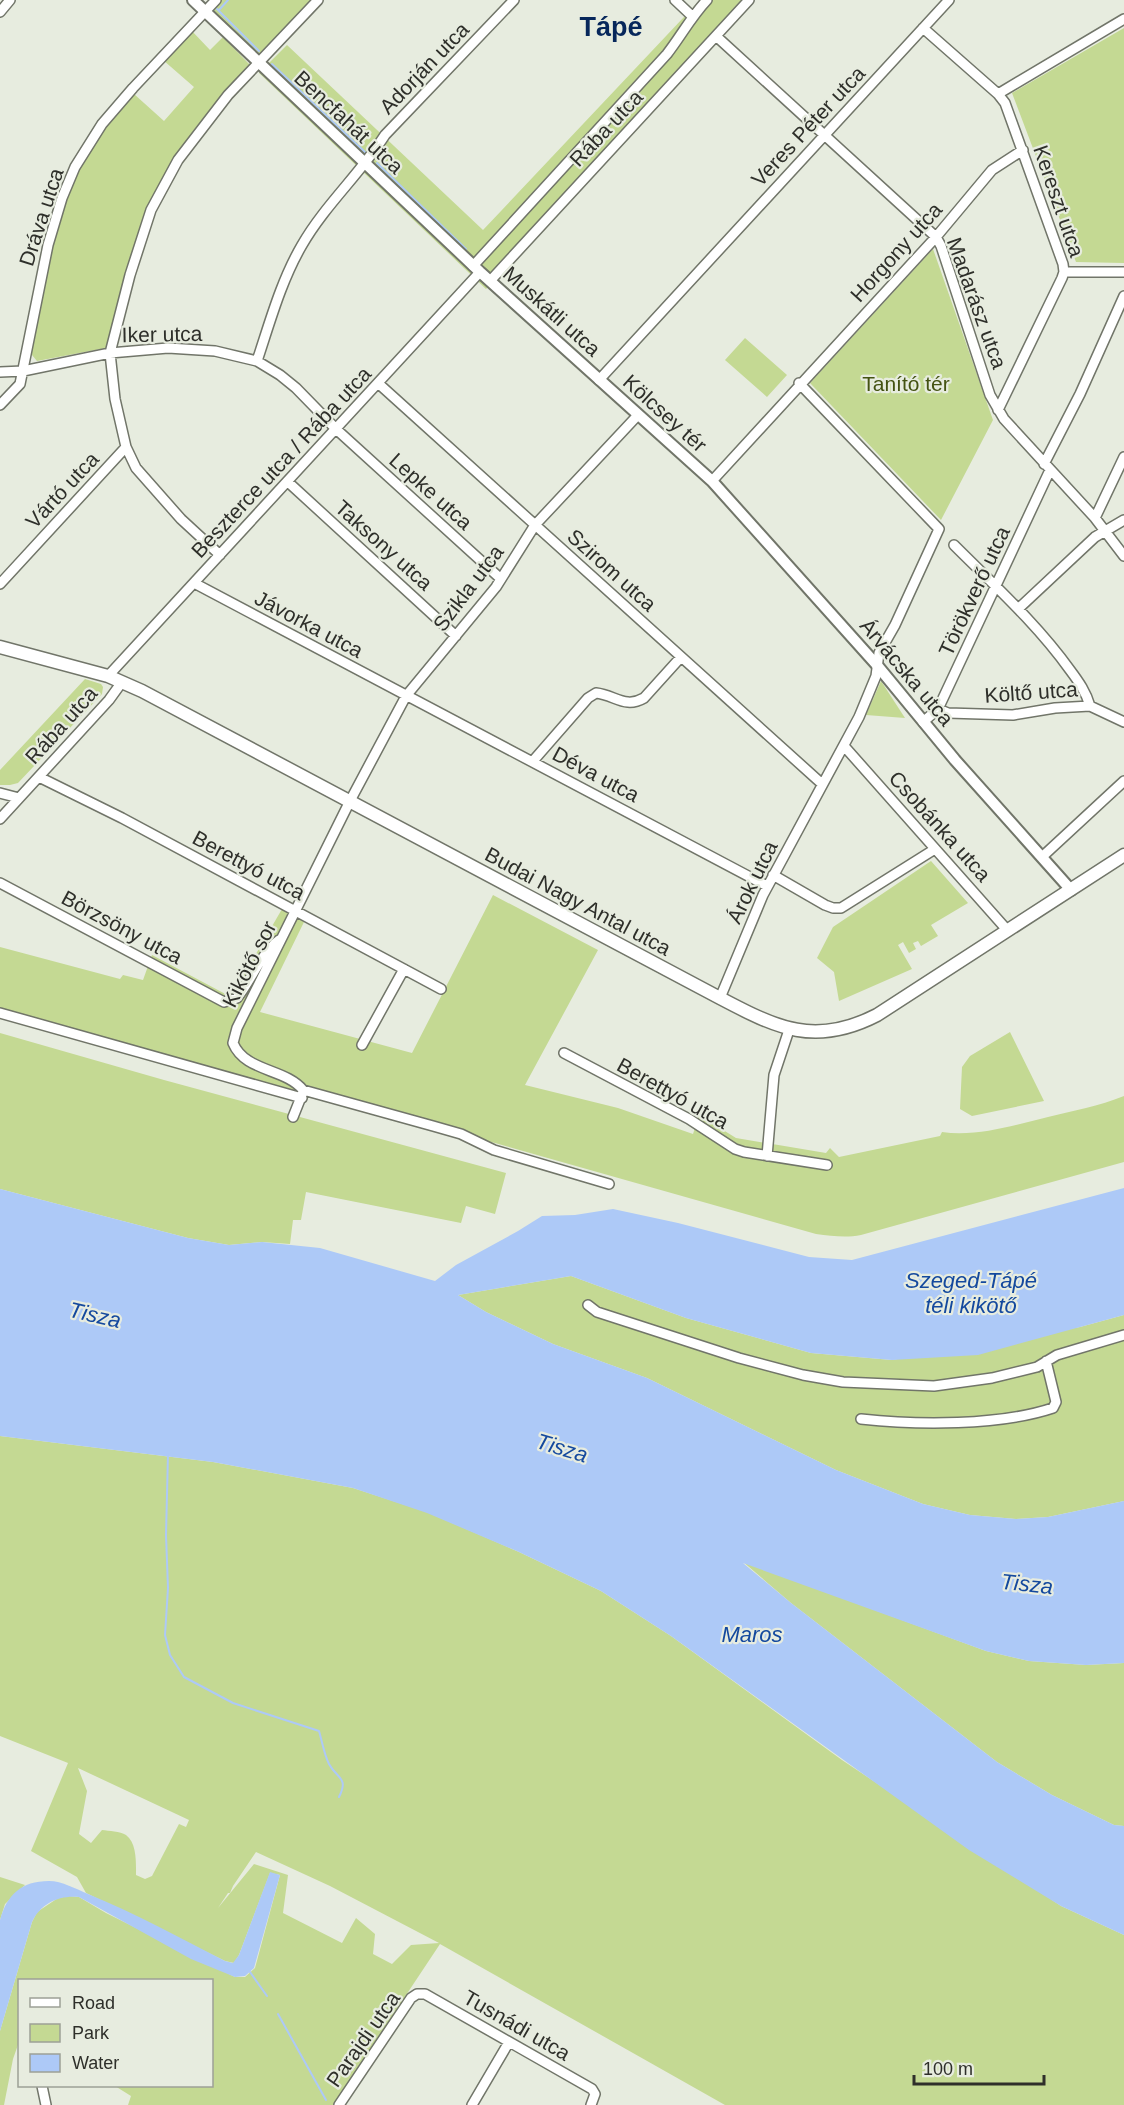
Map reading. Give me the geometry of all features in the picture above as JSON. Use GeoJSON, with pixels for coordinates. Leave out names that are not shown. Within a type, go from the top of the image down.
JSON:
{"type":"FeatureCollection","features":[{"type":"Feature","properties":{"kind":"main road","name":"Budai Nagy Antal utca"},"geometry":{"type":"LineString","coordinates":[[0,647],[123,682],[768,1023],[802,1032],[833,1030],[866,1021],[900,1002],[1123,858]]}},
{"type":"Feature","properties":{"kind":"street"},"geometry":{"type":"LineString","coordinates":[[0,12],[10,0]]}},
{"type":"Feature","properties":{"kind":"street","name":"Bencfahát utca"},"geometry":{"type":"LineString","coordinates":[[192,0],[476,269]]}},
{"type":"Feature","properties":{"kind":"street","name":"Dráva utca"},"geometry":{"type":"LineString","coordinates":[[0,405],[20,384],[48,245],[62,198],[75,167],[102,124],[216,0]]}},
{"type":"Feature","properties":{"kind":"street"},"geometry":{"type":"LineString","coordinates":[[220,555],[136,468],[126,447],[115,399],[110,353],[130,275],[151,210],[178,160],[228,94],[318,0]]}},
{"type":"Feature","properties":{"kind":"street","name":"Adorján utca"},"geometry":{"type":"LineString","coordinates":[[257,361],[281,289],[301,246],[386,135],[514,0]]}},
{"type":"Feature","properties":{"kind":"street"},"geometry":{"type":"LineString","coordinates":[[675,0],[692,16]]}},
{"type":"Feature","properties":{"kind":"street","name":"Beszterce utca / Rába utca"},"geometry":{"type":"LineString","coordinates":[[108,676],[378,384],[476,269],[667,54],[684,33],[692,16],[707,0]]}},
{"type":"Feature","properties":{"kind":"street","name":"Rába utca"},"geometry":{"type":"LineString","coordinates":[[490,281],[749,0]]}},
{"type":"Feature","properties":{"kind":"street","name":"Veres Péter utca"},"geometry":{"type":"LineString","coordinates":[[695,276],[949,0]]}},
{"type":"Feature","properties":{"kind":"street"},"geometry":{"type":"LineString","coordinates":[[998,94],[1124,19]]}},
{"type":"Feature","properties":{"kind":"street","name":"Kereszt utca"},"geometry":{"type":"LineString","coordinates":[[923,28],[998,94],[1005,103],[1064,272],[998,410]]}},
{"type":"Feature","properties":{"kind":"street","name":"Madarász utca"},"geometry":{"type":"LineString","coordinates":[[716,36],[936,237],[941,246],[990,394],[998,410],[1095,518],[1124,556]]}},
{"type":"Feature","properties":{"kind":"street","name":"Horgony utca"},"geometry":{"type":"LineString","coordinates":[[800,383],[936,237],[993,171],[1023,150]]}},
{"type":"Feature","properties":{"kind":"street","name":"Muskátli utca"},"geometry":{"type":"LineString","coordinates":[[476,269],[599,380]]}},
{"type":"Feature","properties":{"kind":"street"},"geometry":{"type":"LineString","coordinates":[[1064,272],[1124,272]]}},
{"type":"Feature","properties":{"kind":"street","name":"Kölcsey tér"},"geometry":{"type":"LineString","coordinates":[[695,276],[599,380],[712,481],[800,383]]}},
{"type":"Feature","properties":{"kind":"street","name":"Törökverő utca"},"geometry":{"type":"LineString","coordinates":[[923,722],[938,709],[996,587],[1124,296]]}},
{"type":"Feature","properties":{"kind":"street","name":"Iker utca"},"geometry":{"type":"LineString","coordinates":[[0,372],[23,371],[110,353],[190,349],[216,351],[257,361],[280,375],[336,429]]}},
{"type":"Feature","properties":{"kind":"street"},"geometry":{"type":"LineString","coordinates":[[800,383],[939,529],[895,625],[879,653],[876,676],[844,746],[821,783]]}},
{"type":"Feature","properties":{"kind":"street","name":"Szirom utca"},"geometry":{"type":"LineString","coordinates":[[378,384],[821,783]]}},
{"type":"Feature","properties":{"kind":"street","name":"Szikla utca"},"geometry":{"type":"LineString","coordinates":[[350,801],[406,696],[480,608],[535,525],[638,415]]}},
{"type":"Feature","properties":{"kind":"street","name":"Lepke utca"},"geometry":{"type":"LineString","coordinates":[[336,429],[501,579]]}},
{"type":"Feature","properties":{"kind":"street","name":"Vártó utca"},"geometry":{"type":"LineString","coordinates":[[0,584],[126,447]]}},
{"type":"Feature","properties":{"kind":"street"},"geometry":{"type":"LineString","coordinates":[[1095,518],[1124,457]]}},
{"type":"Feature","properties":{"kind":"street","name":"Árvácska utca"},"geometry":{"type":"LineString","coordinates":[[712,481],[876,664],[923,722],[1071,890]]}},
{"type":"Feature","properties":{"kind":"street","name":"Taksony utca"},"geometry":{"type":"LineString","coordinates":[[288,482],[456,636]]}},
{"type":"Feature","properties":{"kind":"street"},"geometry":{"type":"LineString","coordinates":[[1018,609],[1095,537],[1124,520]]}},
{"type":"Feature","properties":{"kind":"street"},"geometry":{"type":"LineString","coordinates":[[954,545],[1059,654],[1087,694],[1090,706]]}},
{"type":"Feature","properties":{"kind":"street","name":"Jávorka utca"},"geometry":{"type":"LineString","coordinates":[[194,584],[406,696]]}},
{"type":"Feature","properties":{"kind":"street"},"geometry":{"type":"LineString","coordinates":[[533,761],[588,698],[596,693],[629,703],[637,702],[644,698],[681,657]]}},
{"type":"Feature","properties":{"kind":"street","name":"Rába utca"},"geometry":{"type":"LineString","coordinates":[[0,819],[123,682]]}},
{"type":"Feature","properties":{"kind":"street","name":"Déva utca"},"geometry":{"type":"LineString","coordinates":[[406,696],[767,886]]}},
{"type":"Feature","properties":{"kind":"street","name":"Költő utca"},"geometry":{"type":"LineString","coordinates":[[938,709],[948,713],[1013,715],[1055,708],[1090,706],[1124,722]]}},
{"type":"Feature","properties":{"kind":"street","name":"Csobánka utca"},"geometry":{"type":"LineString","coordinates":[[844,746],[1008,931]]}},
{"type":"Feature","properties":{"kind":"street","name":"Berettyó utca"},"geometry":{"type":"LineString","coordinates":[[39,777],[122,818],[441,989]]}},
{"type":"Feature","properties":{"kind":"street"},"geometry":{"type":"LineString","coordinates":[[1043,856],[1124,781]]}},
{"type":"Feature","properties":{"kind":"street","name":"Árok utca"},"geometry":{"type":"LineString","coordinates":[[720,998],[767,886],[821,783]]}},
{"type":"Feature","properties":{"kind":"street"},"geometry":{"type":"LineString","coordinates":[[0,793],[20,798]]}},
{"type":"Feature","properties":{"kind":"street","name":"Kikötő sor"},"geometry":{"type":"LineString","coordinates":[[302,1094],[298,1084],[246,1059],[236,1048],[234,1036],[350,801]]}},
{"type":"Feature","properties":{"kind":"street"},"geometry":{"type":"LineString","coordinates":[[773,876],[825,905],[841,908],[936,849]]}},
{"type":"Feature","properties":{"kind":"street","name":"Börzsöny utca"},"geometry":{"type":"LineString","coordinates":[[0,884],[228,1002],[240,994],[272,945],[284,936]]}},
{"type":"Feature","properties":{"kind":"street"},"geometry":{"type":"LineString","coordinates":[[362,1045],[404,969]]}},
{"type":"Feature","properties":{"kind":"street"},"geometry":{"type":"LineString","coordinates":[[0,1014],[461,1134],[494,1150],[609,1184]]}},
{"type":"Feature","properties":{"kind":"street"},"geometry":{"type":"LineString","coordinates":[[767,1156],[774,1075],[789,1029]]}},
{"type":"Feature","properties":{"kind":"street","name":"Berettyó utca"},"geometry":{"type":"LineString","coordinates":[[564,1053],[689,1119],[735,1149],[827,1165]]}},
{"type":"Feature","properties":{"kind":"street"},"geometry":{"type":"LineString","coordinates":[[293,1117],[302,1094]]}},
{"type":"Feature","properties":{"kind":"street"},"geometry":{"type":"LineString","coordinates":[[588,1305],[597,1312],[739,1358],[803,1375],[843,1382],[934,1386],[993,1378],[1036,1367],[1057,1355],[1124,1335]]}},
{"type":"Feature","properties":{"kind":"street"},"geometry":{"type":"LineString","coordinates":[[861,1419],[893,1422],[947,1422],[1038,1413],[1053,1408],[1056,1402],[1046,1362]]}},
{"type":"Feature","properties":{"kind":"street","name":"Tusnádi utca"},"geometry":{"type":"LineString","coordinates":[[417,1994],[425,1994],[592,2089],[595,2094],[591,2105]]}},
{"type":"Feature","properties":{"kind":"street","name":"Parajdi utca"},"geometry":{"type":"LineString","coordinates":[[339,2105],[411,1998],[417,1994]]}},
{"type":"Feature","properties":{"kind":"street"},"geometry":{"type":"LineString","coordinates":[[472,2105],[509,2042]]}},
{"type":"Feature","properties":{"kind":"street"},"geometry":{"type":"LineString","coordinates":[[42,2087],[46,2105]]}},
{"type":"Feature","properties":{"kind":"green space"},"geometry":{"type":"Polygon","coordinates":[[[221,0],[311,0],[258,56],[211,10],[221,0]]]}},
{"type":"Feature","properties":{"kind":"green space"},"geometry":{"type":"Polygon","coordinates":[[[700,0],[754,0],[486,289],[259,73],[287,45],[483,230],[700,0]]]}},
{"type":"Feature","properties":{"kind":"green space"},"geometry":{"type":"Polygon","coordinates":[[[1124,28],[1124,263],[1076,262],[1012,93],[1124,28]]]}},
{"type":"Feature","properties":{"kind":"green space"},"geometry":{"type":"Polygon","coordinates":[[[191,30],[210,50],[223,37],[250,65],[194,130],[148,208],[106,348],[37,361],[32,355],[31,343],[46,266],[60,214],[80,165],[98,136],[134,94],[164,121],[194,87],[163,60],[191,30]]]}},
{"type":"Feature","properties":{"kind":"green space","name":"Tanító tér"},"geometry":{"type":"Polygon","coordinates":[[[933,249],[993,420],[941,520],[810,383],[933,249]]]}},
{"type":"Feature","properties":{"kind":"green space"},"geometry":{"type":"Polygon","coordinates":[[[745,338],[787,375],[767,397],[725,360],[745,338]]]}},
{"type":"Feature","properties":{"kind":"green space"},"geometry":{"type":"Polygon","coordinates":[[[85,679],[101,684],[102,694],[18,783],[0,785],[0,770],[85,679]]]}},
{"type":"Feature","properties":{"kind":"green space"},"geometry":{"type":"Polygon","coordinates":[[[881,681],[905,718],[866,715],[881,681]]]}},
{"type":"Feature","properties":{"kind":"green space"},"geometry":{"type":"Polygon","coordinates":[[[931,861],[968,903],[931,925],[938,936],[921,946],[918,941],[913,943],[916,949],[909,953],[903,942],[898,945],[912,969],[839,1001],[834,972],[817,958],[833,927],[931,861]]]}},
{"type":"Feature","properties":{"kind":"green space"},"geometry":{"type":"Polygon","coordinates":[[[493,895],[598,950],[525,1085],[618,1108],[693,1134],[699,1115],[736,1138],[826,1153],[830,1148],[839,1157],[940,1136],[942,1132],[969,1133],[1009,1127],[1105,1103],[1124,1096],[1124,1162],[861,1235],[844,1237],[816,1234],[495,1143],[0,1017],[0,947],[120,979],[123,975],[143,980],[152,955],[231,997],[282,909],[304,922],[260,1012],[412,1053],[493,895]]]}},
{"type":"Feature","properties":{"kind":"green space"},"geometry":{"type":"Polygon","coordinates":[[[1010,1032],[1044,1101],[972,1116],[960,1109],[962,1067],[970,1056],[1010,1032]]]}},
{"type":"Feature","properties":{"kind":"green space"},"geometry":{"type":"Polygon","coordinates":[[[0,1033],[506,1173],[495,1214],[466,1206],[461,1223],[306,1192],[301,1220],[293,1220],[290,1244],[262,1242],[229,1245],[188,1238],[0,1189],[0,1033]]]}},
{"type":"Feature","properties":{"kind":"green space"},"geometry":{"type":"Polygon","coordinates":[[[571,1276],[686,1318],[811,1353],[892,1360],[1080,1327],[1124,1315],[1124,1501],[1048,1517],[1016,1519],[970,1515],[923,1504],[836,1470],[647,1378],[553,1344],[486,1312],[458,1295],[571,1276]]]}},
{"type":"Feature","properties":{"kind":"green space"},"geometry":{"type":"Polygon","coordinates":[[[0,1436],[213,1462],[353,1488],[427,1512],[601,1591],[671,1636],[842,1760],[1061,1906],[1124,1935],[1124,2105],[725,2105],[440,1944],[333,2105],[128,2105],[131,2096],[117,2087],[213,2087],[213,1979],[18,1979],[18,2045],[4,2105],[0,2105],[0,2031],[32,1922],[37,1912],[58,1898],[79,1897],[106,1913],[235,1977],[245,1977],[255,1968],[280,1875],[270,1873],[234,1963],[225,1961],[86,1893],[77,1877],[31,1851],[68,1763],[0,1736],[0,1436]],[[78,1768],[87,1791],[79,1834],[91,1843],[102,1830],[126,1835],[134,1848],[136,1875],[145,1879],[152,1876],[179,1824],[186,1827],[189,1820],[78,1768]],[[256,1852],[218,1908],[254,1864],[288,1875],[283,1913],[342,1943],[356,1918],[375,1934],[373,1954],[392,1964],[411,1945],[439,1943],[330,1886],[256,1852]]]}},
{"type":"Feature","properties":{"kind":"green space"},"geometry":{"type":"Polygon","coordinates":[[[742,1561],[986,1651],[1029,1661],[1086,1665],[1124,1663],[1124,1826],[1114,1825],[1052,1795],[997,1762],[791,1603],[742,1561]]]}},
{"type":"Feature","properties":{"kind":"green space"},"geometry":{"type":"Polygon","coordinates":[[[0,1877],[25,1885],[5,1904],[0,1920],[0,1877]]]}},
{"type":"Feature","properties":{"kind":"water"},"geometry":{"type":"Polygon","coordinates":[[[1124,1188],[1124,1315],[978,1355],[892,1360],[811,1353],[686,1318],[571,1276],[458,1295],[486,1312],[553,1344],[647,1378],[836,1470],[923,1504],[970,1515],[1016,1519],[1048,1517],[1124,1501],[1124,1663],[1086,1665],[1029,1661],[986,1651],[743,1563],[791,1603],[997,1762],[1052,1795],[1114,1825],[1124,1826],[1124,1935],[1061,1906],[969,1850],[671,1636],[601,1591],[519,1552],[427,1513],[353,1488],[213,1462],[0,1436],[0,1189],[188,1238],[229,1245],[262,1242],[320,1248],[435,1281],[456,1265],[542,1216],[575,1215],[613,1209],[678,1223],[809,1257],[852,1260],[1124,1188]]]}},
{"type":"Feature","properties":{"kind":"water"},"geometry":{"type":"Polygon","coordinates":[[[270,1872],[280,1875],[254,1968],[245,1976],[235,1977],[191,1959],[79,1897],[64,1897],[51,1902],[40,1910],[32,1922],[0,2031],[0,1920],[11,1897],[23,1887],[49,1881],[64,1884],[123,1909],[233,1963],[239,1955],[270,1872]]]}},
{"type":"Feature","properties":{"kind":"waterway"},"geometry":{"type":"LineString","coordinates":[[219,10],[228,0]]}},
{"type":"Feature","properties":{"kind":"waterway"},"geometry":{"type":"LineString","coordinates":[[217,9],[259,51]]}},
{"type":"Feature","properties":{"kind":"waterway"},"geometry":{"type":"LineString","coordinates":[[272,64],[367,154]]}},
{"type":"Feature","properties":{"kind":"waterway"},"geometry":{"type":"LineString","coordinates":[[377,163],[466,249]]}},
{"type":"Feature","properties":{"kind":"waterway"},"geometry":{"type":"LineString","coordinates":[[168,1454],[166,1535],[168,1588],[165,1635],[170,1655],[184,1677],[233,1703],[319,1731],[329,1764],[342,1782],[339,1797]]}},
{"type":"Feature","properties":{"kind":"waterway"},"geometry":{"type":"LineString","coordinates":[[250,1972],[267,1996]]}},
{"type":"Feature","properties":{"kind":"waterway"},"geometry":{"type":"LineString","coordinates":[[278,2014],[326,2100]]}},
{"type":"Feature","properties":{"kind":"district","name":"Tápé"},"geometry":{"type":"Point","coordinates":[611,27]}},
{"type":"Feature","properties":{"kind":"water label","name":"Szeged-Tápé téli kikötő"},"geometry":{"type":"Point","coordinates":[971,1292]}},
{"type":"Feature","properties":{"kind":"water label","name":"Tisza"},"geometry":{"type":"Point","coordinates":[95,1315]}},
{"type":"Feature","properties":{"kind":"water label","name":"Tisza"},"geometry":{"type":"Point","coordinates":[562,1448]}},
{"type":"Feature","properties":{"kind":"water label","name":"Tisza"},"geometry":{"type":"Point","coordinates":[1027,1584]}},
{"type":"Feature","properties":{"kind":"water label","name":"Maros"},"geometry":{"type":"Point","coordinates":[752,1634]}}]}
